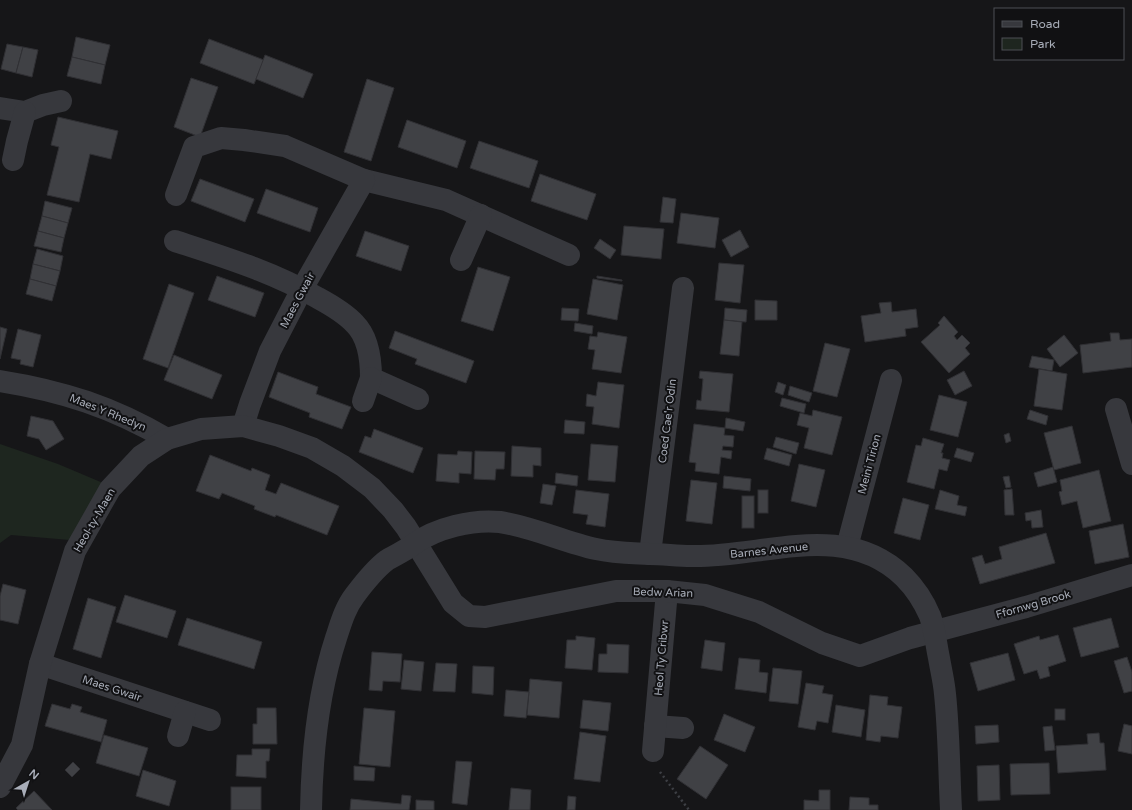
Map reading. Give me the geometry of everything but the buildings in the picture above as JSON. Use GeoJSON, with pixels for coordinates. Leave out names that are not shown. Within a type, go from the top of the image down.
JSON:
{"type":"FeatureCollection","features":[{"type":"Feature","properties":{"kind":"street"},"geometry":{"type":"LineString","coordinates":[[0,108],[26,112],[43,105],[61,101]]}},
{"type":"Feature","properties":{"kind":"street"},"geometry":{"type":"LineString","coordinates":[[14,160],[17,141],[26,112]]}},
{"type":"Feature","properties":{"kind":"street"},"geometry":{"type":"LineString","coordinates":[[176,195],[194,148],[222,138],[285,146],[364,180],[446,200],[569,255]]}},
{"type":"Feature","properties":{"kind":"street","name":"Maes Gwair"},"geometry":{"type":"LineString","coordinates":[[243,426],[270,351],[302,289],[364,180]]}},
{"type":"Feature","properties":{"kind":"street"},"geometry":{"type":"LineString","coordinates":[[461,260],[481,215]]}},
{"type":"Feature","properties":{"kind":"street"},"geometry":{"type":"LineString","coordinates":[[175,241],[259,269],[302,289],[336,308],[356,324],[365,340],[371,363],[371,378],[363,401]]}},
{"type":"Feature","properties":{"kind":"street","name":"Coed Cae'r Odin"},"geometry":{"type":"LineString","coordinates":[[650,554],[683,288]]}},
{"type":"Feature","properties":{"kind":"street"},"geometry":{"type":"LineString","coordinates":[[371,378],[418,399]]}},
{"type":"Feature","properties":{"kind":"street","name":"Meini Tirion"},"geometry":{"type":"LineString","coordinates":[[847,547],[891,380]]}},
{"type":"Feature","properties":{"kind":"street","name":"Maes Y Rhedyn"},"geometry":{"type":"LineString","coordinates":[[0,381],[32,386],[80,399],[134,421],[168,438]]}},
{"type":"Feature","properties":{"kind":"street"},"geometry":{"type":"LineString","coordinates":[[1116,409],[1132,464]]}},
{"type":"Feature","properties":{"kind":"street","name":"Heol-ty-Maen"},"geometry":{"type":"LineString","coordinates":[[0,787],[22,745],[40,664],[75,551],[110,489],[141,456],[168,438],[201,428],[243,426],[279,436],[312,448],[343,466],[378,493],[406,527],[415,544]]}},
{"type":"Feature","properties":{"kind":"street","name":"Barnes Avenue"},"geometry":{"type":"LineString","coordinates":[[311,810],[311,788],[325,676],[342,618],[353,597],[385,562],[433,533],[472,523],[498,522],[539,531],[595,548],[618,552],[693,556],[722,555],[787,546],[808,545],[847,547],[863,551],[878,558],[904,577],[915,589],[930,617],[945,692],[951,810]]}},
{"type":"Feature","properties":{"kind":"street","name":"Bedw Arian"},"geometry":{"type":"LineString","coordinates":[[415,544],[453,603],[469,616],[485,617],[616,591],[667,590],[705,595],[759,612],[822,643],[860,656],[910,638],[934,632]]}},
{"type":"Feature","properties":{"kind":"street","name":"Ffornwg Brook"},"geometry":{"type":"LineString","coordinates":[[934,632],[1026,607],[1132,575]]}},
{"type":"Feature","properties":{"kind":"street","name":"Heol Ty Cribwr"},"geometry":{"type":"LineString","coordinates":[[653,750],[667,590]]}},
{"type":"Feature","properties":{"kind":"street","name":"Maes Gwair"},"geometry":{"type":"LineString","coordinates":[[40,664],[210,720]]}},
{"type":"Feature","properties":{"kind":"street"},"geometry":{"type":"LineString","coordinates":[[178,736],[185,712]]}},
{"type":"Feature","properties":{"kind":"street"},"geometry":{"type":"LineString","coordinates":[[655,726],[683,728]]}},
{"type":"Feature","properties":{"kind":"path"},"geometry":{"type":"LineString","coordinates":[[653,750],[656,768],[689,810]]}},
{"type":"Feature","properties":{"kind":"green space"},"geometry":{"type":"Polygon","coordinates":[[[0,444],[58,464],[103,483],[70,540],[11,535],[0,543],[0,444]]]}}]}
